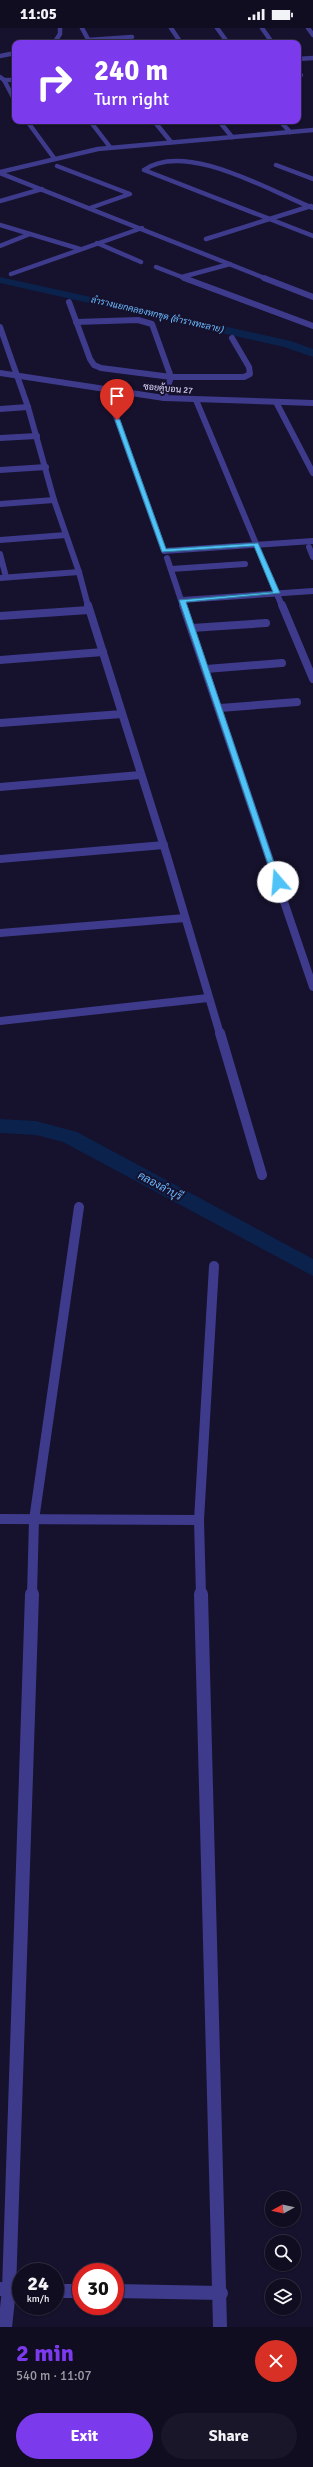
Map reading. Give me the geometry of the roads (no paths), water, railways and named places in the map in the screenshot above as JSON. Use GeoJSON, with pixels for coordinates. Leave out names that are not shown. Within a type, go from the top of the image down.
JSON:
{"type":"FeatureCollection","features":[{"type":"Feature","properties":{"kind":"street"},"geometry":{"type":"LineString","coordinates":[[56,40],[60,34],[60,28]]}},
{"type":"Feature","properties":{"kind":"street"},"geometry":{"type":"LineString","coordinates":[[82,28],[88,40]]}},
{"type":"Feature","properties":{"kind":"street"},"geometry":{"type":"LineString","coordinates":[[171,28],[179,40]]}},
{"type":"Feature","properties":{"kind":"street"},"geometry":{"type":"LineString","coordinates":[[217,28],[226,40]]}},
{"type":"Feature","properties":{"kind":"street"},"geometry":{"type":"LineString","coordinates":[[262,28],[271,40]]}},
{"type":"Feature","properties":{"kind":"street"},"geometry":{"type":"LineString","coordinates":[[308,28],[313,35]]}},
{"type":"Feature","properties":{"kind":"street"},"geometry":{"type":"LineString","coordinates":[[129,33],[134,40]]}},
{"type":"Feature","properties":{"kind":"street"},"geometry":{"type":"LineString","coordinates":[[100,40],[132,37]]}},
{"type":"Feature","properties":{"kind":"street"},"geometry":{"type":"LineString","coordinates":[[0,56],[12,54]]}},
{"type":"Feature","properties":{"kind":"street"},"geometry":{"type":"LineString","coordinates":[[301,59],[313,58]]}},
{"type":"Feature","properties":{"kind":"street"},"geometry":{"type":"LineString","coordinates":[[2,79],[12,80]]}},
{"type":"Feature","properties":{"kind":"street"},"geometry":{"type":"LineString","coordinates":[[2,79],[12,95]]}},
{"type":"Feature","properties":{"kind":"street"},"geometry":{"type":"LineString","coordinates":[[29,124],[54,158]]}},
{"type":"Feature","properties":{"kind":"street"},"geometry":{"type":"LineString","coordinates":[[92,124],[110,147]]}},
{"type":"Feature","properties":{"kind":"street"},"geometry":{"type":"LineString","coordinates":[[156,124],[171,142]]}},
{"type":"Feature","properties":{"kind":"street"},"geometry":{"type":"LineString","coordinates":[[221,124],[232,137]]}},
{"type":"Feature","properties":{"kind":"street"},"geometry":{"type":"LineString","coordinates":[[283,124],[290,132]]}},
{"type":"Feature","properties":{"kind":"street"},"geometry":{"type":"LineString","coordinates":[[0,173],[54,158],[110,147],[313,130]]}},
{"type":"Feature","properties":{"kind":"street"},"geometry":{"type":"LineString","coordinates":[[312,206],[215,170],[183,160],[144,169],[145,172],[313,236]]}},
{"type":"Feature","properties":{"kind":"street"},"geometry":{"type":"LineString","coordinates":[[276,165],[313,179]]}},
{"type":"Feature","properties":{"kind":"street"},"geometry":{"type":"LineString","coordinates":[[57,166],[130,194],[90,208]]}},
{"type":"Feature","properties":{"kind":"street"},"geometry":{"type":"LineString","coordinates":[[0,173],[313,297]]}},
{"type":"Feature","properties":{"kind":"street"},"geometry":{"type":"LineString","coordinates":[[0,201],[42,189]]}},
{"type":"Feature","properties":{"kind":"street"},"geometry":{"type":"LineString","coordinates":[[206,239],[312,206]]}},
{"type":"Feature","properties":{"kind":"street"},"geometry":{"type":"LineString","coordinates":[[0,225],[80,249]]}},
{"type":"Feature","properties":{"kind":"street"},"geometry":{"type":"LineString","coordinates":[[11,274],[142,228]]}},
{"type":"Feature","properties":{"kind":"street"},"geometry":{"type":"LineString","coordinates":[[0,246],[30,234]]}},
{"type":"Feature","properties":{"kind":"street"},"geometry":{"type":"LineString","coordinates":[[97,243],[141,262]]}},
{"type":"Feature","properties":{"kind":"street"},"geometry":{"type":"LineString","coordinates":[[182,277],[230,264]]}},
{"type":"Feature","properties":{"kind":"street"},"geometry":{"type":"LineString","coordinates":[[156,267],[313,326]]}},
{"type":"Feature","properties":{"kind":"street"},"geometry":{"type":"LineString","coordinates":[[69,302],[94,365],[171,377],[235,378],[250,374],[249,367],[232,338]]}},
{"type":"Feature","properties":{"kind":"street"},"geometry":{"type":"LineString","coordinates":[[76,322],[147,321],[155,329],[171,377],[164,398]]}},
{"type":"Feature","properties":{"kind":"street"},"geometry":{"type":"LineString","coordinates":[[0,328],[28,407],[54,500],[79,572],[88,610],[140,775],[164,845],[208,998],[262,1175]]}},
{"type":"Feature","properties":{"kind":"street","name":"ซอยคู้บอน 27"},"geometry":{"type":"LineString","coordinates":[[0,373],[107,391],[164,398],[313,403]]}},
{"type":"Feature","properties":{"kind":"street"},"geometry":{"type":"LineString","coordinates":[[107,391],[220,708],[313,985]]}},
{"type":"Feature","properties":{"kind":"street"},"geometry":{"type":"LineString","coordinates":[[196,400],[313,679]]}},
{"type":"Feature","properties":{"kind":"street"},"geometry":{"type":"LineString","coordinates":[[276,402],[313,473]]}},
{"type":"Feature","properties":{"kind":"street"},"geometry":{"type":"LineString","coordinates":[[0,409],[28,407]]}},
{"type":"Feature","properties":{"kind":"street"},"geometry":{"type":"LineString","coordinates":[[0,438],[37,436]]}},
{"type":"Feature","properties":{"kind":"street"},"geometry":{"type":"LineString","coordinates":[[0,470],[46,467]]}},
{"type":"Feature","properties":{"kind":"street"},"geometry":{"type":"LineString","coordinates":[[0,504],[54,500]]}},
{"type":"Feature","properties":{"kind":"street"},"geometry":{"type":"LineString","coordinates":[[0,540],[66,535]]}},
{"type":"Feature","properties":{"kind":"street"},"geometry":{"type":"LineString","coordinates":[[166,555],[256,544],[313,541]]}},
{"type":"Feature","properties":{"kind":"street"},"geometry":{"type":"LineString","coordinates":[[309,547],[313,556]]}},
{"type":"Feature","properties":{"kind":"street"},"geometry":{"type":"LineString","coordinates":[[0,554],[3,578],[79,572]]}},
{"type":"Feature","properties":{"kind":"street"},"geometry":{"type":"LineString","coordinates":[[171,569],[245,564]]}},
{"type":"Feature","properties":{"kind":"street"},"geometry":{"type":"LineString","coordinates":[[182,600],[313,591]]}},
{"type":"Feature","properties":{"kind":"street"},"geometry":{"type":"LineString","coordinates":[[0,616],[88,610]]}},
{"type":"Feature","properties":{"kind":"street"},"geometry":{"type":"LineString","coordinates":[[192,628],[266,623]]}},
{"type":"Feature","properties":{"kind":"street"},"geometry":{"type":"LineString","coordinates":[[0,660],[102,652]]}},
{"type":"Feature","properties":{"kind":"street"},"geometry":{"type":"LineString","coordinates":[[206,669],[282,663]]}},
{"type":"Feature","properties":{"kind":"street"},"geometry":{"type":"LineString","coordinates":[[220,708],[297,702]]}},
{"type":"Feature","properties":{"kind":"street"},"geometry":{"type":"LineString","coordinates":[[0,724],[122,714]]}},
{"type":"Feature","properties":{"kind":"street"},"geometry":{"type":"LineString","coordinates":[[0,787],[140,775]]}},
{"type":"Feature","properties":{"kind":"street"},"geometry":{"type":"LineString","coordinates":[[0,858],[164,845]]}},
{"type":"Feature","properties":{"kind":"street"},"geometry":{"type":"LineString","coordinates":[[0,933],[185,918]]}},
{"type":"Feature","properties":{"kind":"street"},"geometry":{"type":"LineString","coordinates":[[0,1021],[208,998]]}},
{"type":"Feature","properties":{"kind":"street"},"geometry":{"type":"LineString","coordinates":[[5,2327],[10,2290],[34,1520],[79,1207]]}},
{"type":"Feature","properties":{"kind":"street"},"geometry":{"type":"LineString","coordinates":[[214,1266],[199,1520],[221,2293],[220,2327]]}},
{"type":"Feature","properties":{"kind":"street"},"geometry":{"type":"LineString","coordinates":[[0,1519],[199,1520]]}},
{"type":"Feature","properties":{"kind":"street"},"geometry":{"type":"LineString","coordinates":[[124,2292],[221,2293]]}},
{"type":"Feature","properties":{"kind":"waterway","name":"ลำรางแยกคลองหกขุด (ลำรางทะลาย)"},"geometry":{"type":"LineString","coordinates":[[0,280],[287,344],[313,353]]}},
{"type":"Feature","properties":{"kind":"waterway","name":"คลองลำบุรี"},"geometry":{"type":"LineString","coordinates":[[0,1126],[36,1128],[70,1137],[313,1268]]}}]}
